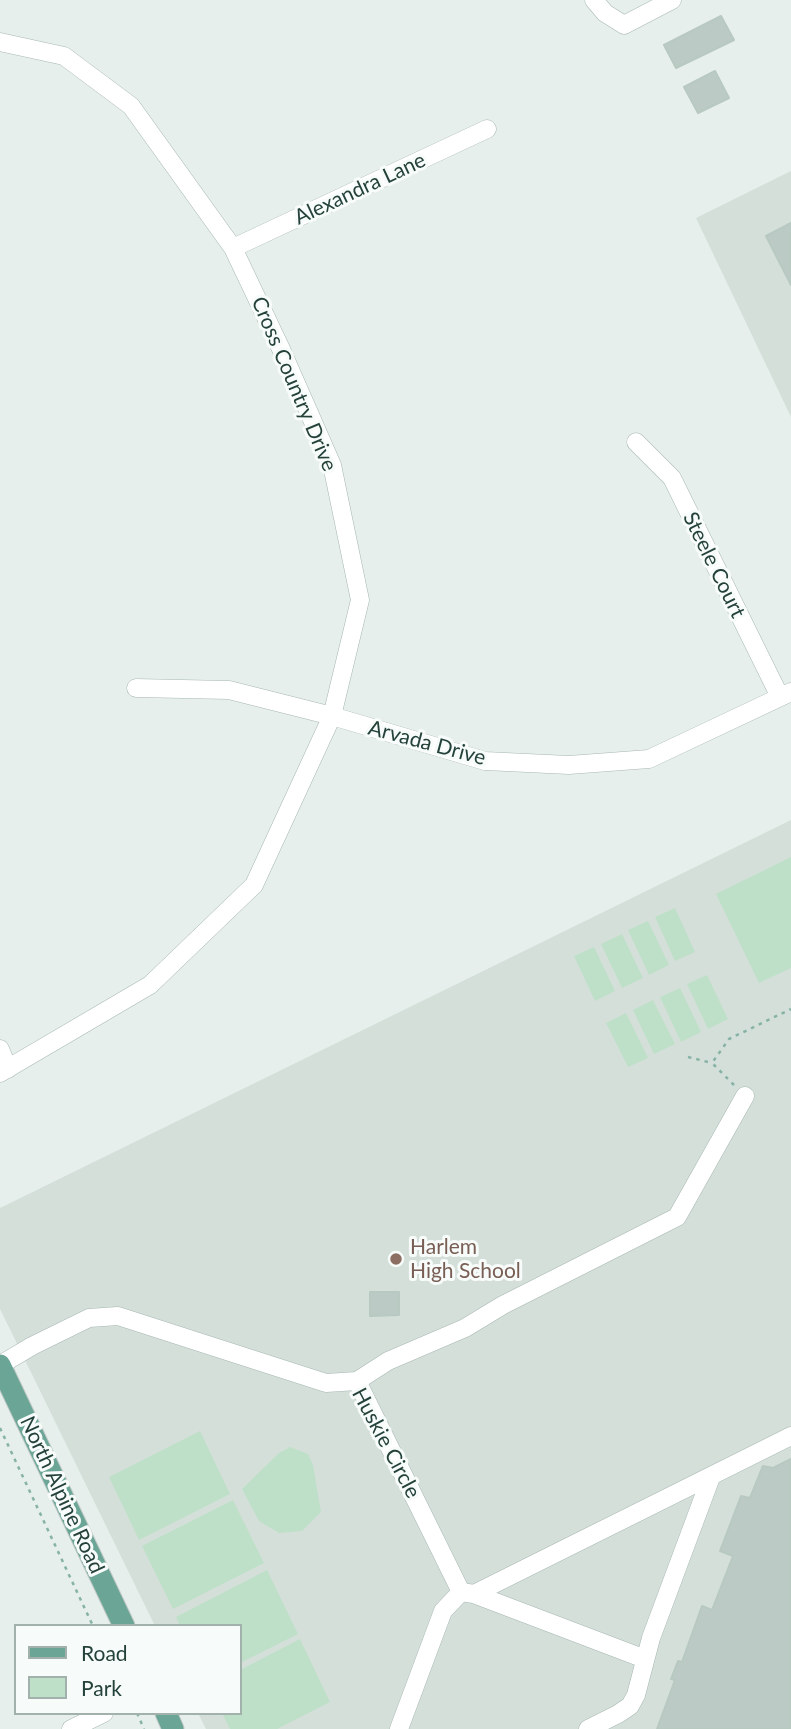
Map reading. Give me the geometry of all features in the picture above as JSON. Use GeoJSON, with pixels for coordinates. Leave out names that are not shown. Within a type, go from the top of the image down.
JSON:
{"type":"FeatureCollection","features":[{"type":"Feature","properties":{"kind":"main road","name":"North Alpine Road"},"geometry":{"type":"LineString","coordinates":[[0,1365],[123,1624]]}},
{"type":"Feature","properties":{"kind":"street"},"geometry":{"type":"LineString","coordinates":[[594,0],[605,13],[624,25],[672,0]]}},
{"type":"Feature","properties":{"kind":"street","name":"Cross Country Drive"},"geometry":{"type":"LineString","coordinates":[[0,42],[64,56],[131,106],[233,248],[332,465],[359,600],[332,716],[254,885],[150,985],[4,1071]]}},
{"type":"Feature","properties":{"kind":"street","name":"Alexandra Lane"},"geometry":{"type":"LineString","coordinates":[[233,248],[487,129]]}},
{"type":"Feature","properties":{"kind":"street","name":"Steele Court"},"geometry":{"type":"LineString","coordinates":[[636,442],[672,478],[785,695]]}},
{"type":"Feature","properties":{"kind":"street","name":"Arvada Drive"},"geometry":{"type":"LineString","coordinates":[[136,688],[229,690],[332,716],[485,761],[569,765],[649,759],[785,695]]}},
{"type":"Feature","properties":{"kind":"street"},"geometry":{"type":"LineString","coordinates":[[0,1049],[4,1071]]}},
{"type":"Feature","properties":{"kind":"street"},"geometry":{"type":"LineString","coordinates":[[357,1381],[388,1361],[465,1328],[503,1305],[677,1217],[745,1096]]}},
{"type":"Feature","properties":{"kind":"street","name":"Huskie Circle"},"geometry":{"type":"LineString","coordinates":[[0,1365],[89,1318],[118,1316],[326,1383],[357,1381],[468,1593]]}},
{"type":"Feature","properties":{"kind":"street"},"geometry":{"type":"LineString","coordinates":[[399,1729],[443,1611],[468,1593],[791,1436]]}},
{"type":"Feature","properties":{"kind":"street"},"geometry":{"type":"LineString","coordinates":[[588,1729],[630,1706],[636,1695],[645,1659],[711,1477]]}},
{"type":"Feature","properties":{"kind":"street"},"geometry":{"type":"LineString","coordinates":[[468,1593],[645,1659]]}},
{"type":"Feature","properties":{"kind":"street"},"geometry":{"type":"LineString","coordinates":[[71,1729],[100,1715]]}},
{"type":"Feature","properties":{"kind":"path"},"geometry":{"type":"LineString","coordinates":[[712,1063],[729,1039],[791,1009]]}},
{"type":"Feature","properties":{"kind":"path"},"geometry":{"type":"LineString","coordinates":[[688,1057],[712,1063],[745,1096]]}},
{"type":"Feature","properties":{"kind":"path"},"geometry":{"type":"LineString","coordinates":[[0,1428],[92,1624]]}},
{"type":"Feature","properties":{"kind":"shaded area"},"geometry":{"type":"Polygon","coordinates":[[[791,171],[791,417],[696,218],[791,171]]]}},
{"type":"Feature","properties":{"kind":"shaded area","name":"Harlem High School"},"geometry":{"type":"Polygon","coordinates":[[[791,820],[791,1729],[206,1729],[199,1715],[242,1715],[242,1624],[154,1624],[0,1309],[0,1208],[791,820]]]}},
{"type":"Feature","properties":{"kind":"green space"},"geometry":{"type":"Polygon","coordinates":[[[791,857],[791,968],[759,983],[716,894],[791,857]]]}},
{"type":"Feature","properties":{"kind":"green space"},"geometry":{"type":"Polygon","coordinates":[[[675,908],[695,952],[675,961],[655,917],[675,908]]]}},
{"type":"Feature","properties":{"kind":"green space"},"geometry":{"type":"Polygon","coordinates":[[[648,921],[669,965],[649,975],[628,930],[648,921]]]}},
{"type":"Feature","properties":{"kind":"green space"},"geometry":{"type":"Polygon","coordinates":[[[622,934],[643,978],[622,988],[601,944],[622,934]]]}},
{"type":"Feature","properties":{"kind":"green space"},"geometry":{"type":"Polygon","coordinates":[[[594,947],[615,991],[595,1001],[574,956],[594,947]]]}},
{"type":"Feature","properties":{"kind":"green space"},"geometry":{"type":"Polygon","coordinates":[[[707,975],[728,1019],[708,1029],[687,984],[707,975]]]}},
{"type":"Feature","properties":{"kind":"green space"},"geometry":{"type":"Polygon","coordinates":[[[680,988],[701,1032],[681,1042],[660,997],[680,988]]]}},
{"type":"Feature","properties":{"kind":"green space"},"geometry":{"type":"Polygon","coordinates":[[[653,1000],[675,1044],[654,1054],[633,1010],[653,1000]]]}},
{"type":"Feature","properties":{"kind":"green space"},"geometry":{"type":"Polygon","coordinates":[[[626,1013],[648,1058],[628,1067],[606,1023],[626,1013]]]}},
{"type":"Feature","properties":{"kind":"green space"},"geometry":{"type":"Polygon","coordinates":[[[200,1431],[230,1494],[139,1540],[109,1477],[200,1431]]]}},
{"type":"Feature","properties":{"kind":"green space"},"geometry":{"type":"Polygon","coordinates":[[[290,1447],[308,1454],[313,1465],[321,1512],[302,1531],[279,1533],[259,1521],[242,1489],[279,1453],[290,1447]]]}},
{"type":"Feature","properties":{"kind":"green space"},"geometry":{"type":"Polygon","coordinates":[[[233,1500],[264,1563],[173,1609],[142,1546],[233,1500]]]}},
{"type":"Feature","properties":{"kind":"green space"},"geometry":{"type":"Polygon","coordinates":[[[267,1570],[298,1634],[242,1662],[242,1624],[179,1624],[176,1617],[267,1570]]]}},
{"type":"Feature","properties":{"kind":"green space"},"geometry":{"type":"Polygon","coordinates":[[[300,1639],[330,1702],[277,1729],[230,1729],[223,1715],[242,1715],[242,1669],[300,1639]]]}},
{"type":"Feature","properties":{"kind":"building"},"geometry":{"type":"Polygon","coordinates":[[[721,16],[734,40],[676,68],[664,45],[721,16]]]}},
{"type":"Feature","properties":{"kind":"building"},"geometry":{"type":"Polygon","coordinates":[[[715,71],[729,98],[698,113],[684,87],[715,71]]]}},
{"type":"Feature","properties":{"kind":"building"},"geometry":{"type":"Polygon","coordinates":[[[791,223],[791,285],[766,236],[791,223]]]}},
{"type":"Feature","properties":{"kind":"building"},"geometry":{"type":"Polygon","coordinates":[[[370,1292],[399,1292],[399,1315],[370,1316],[370,1292]]]}},
{"type":"Feature","properties":{"kind":"building"},"geometry":{"type":"Polygon","coordinates":[[[791,1459],[791,1729],[657,1729],[675,1680],[671,1679],[678,1661],[682,1662],[702,1606],[712,1610],[733,1556],[720,1551],[741,1496],[750,1498],[763,1466],[773,1468],[791,1459]]]}},
{"type":"Feature","properties":{"kind":"place","name":"Harlem High School"},"geometry":{"type":"Point","coordinates":[396,1259]}}]}
